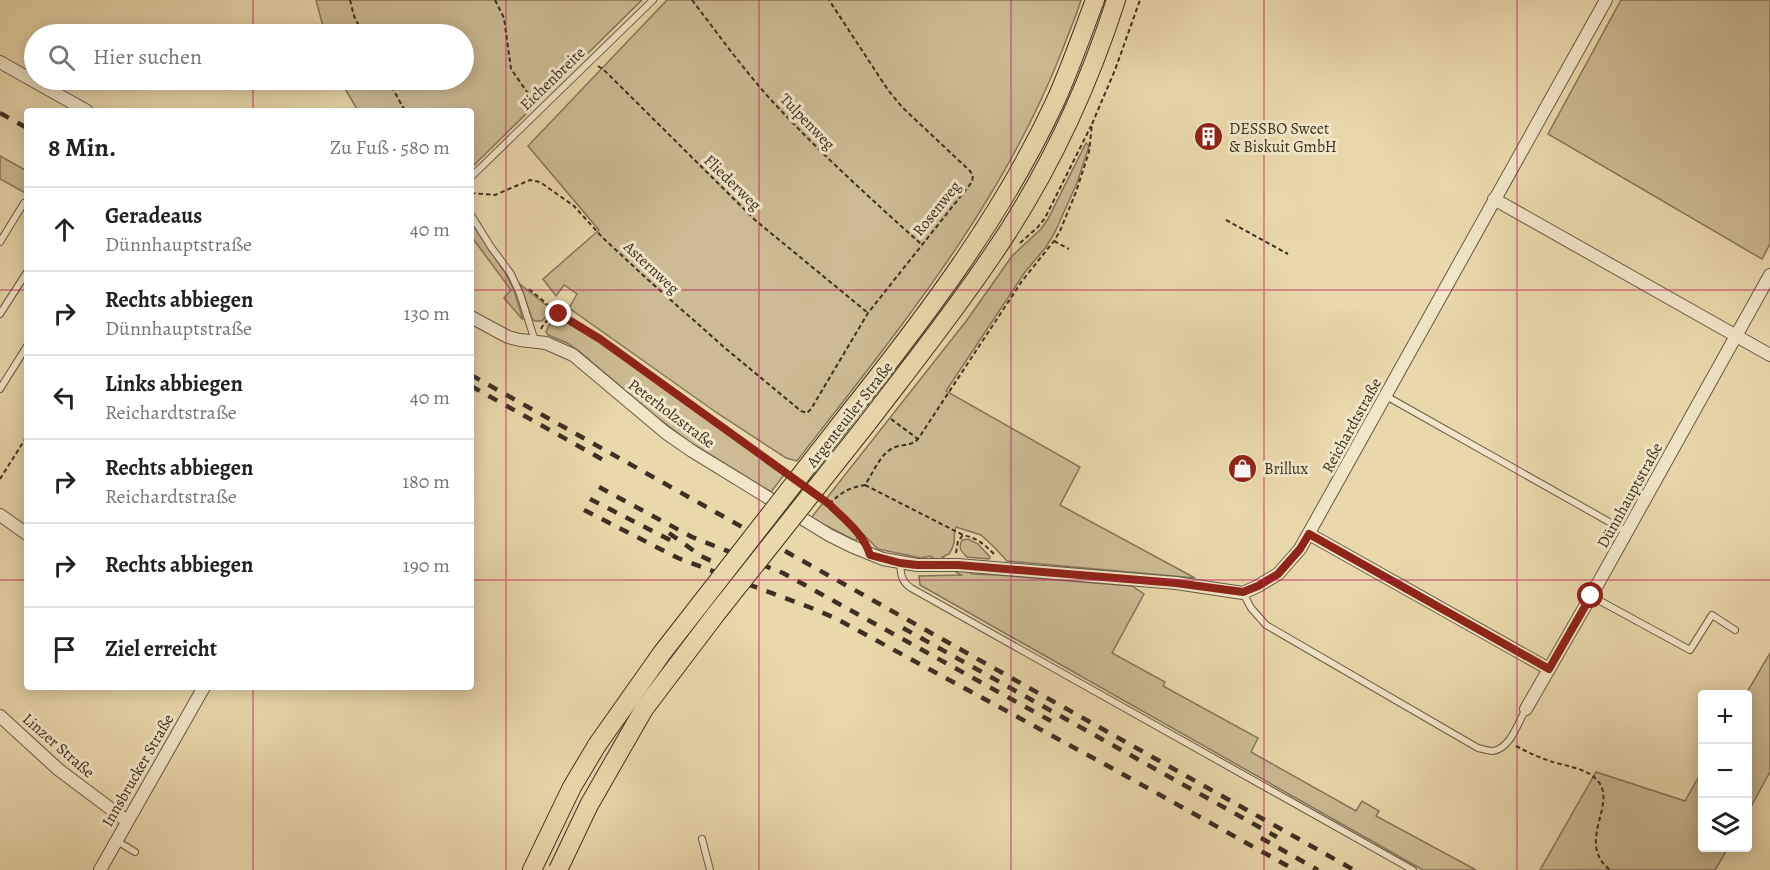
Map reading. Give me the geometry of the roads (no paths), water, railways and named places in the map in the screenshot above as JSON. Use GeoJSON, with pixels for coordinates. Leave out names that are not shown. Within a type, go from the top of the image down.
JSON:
{"type":"FeatureCollection","features":[{"type":"Feature","properties":{"kind":"main road","name":"Argenteuiler Straße"},"geometry":{"type":"LineString","coordinates":[[532,870],[572,787],[624,704],[683,625],[913,333],[961,267],[1022,167],[1055,102],[1095,0]]}},
{"type":"Feature","properties":{"kind":"main road","name":"Argenteuiler Straße"},"geometry":{"type":"LineString","coordinates":[[558,870],[589,805],[644,709],[866,425],[992,256],[1053,152],[1082,90],[1116,0]]}},
{"type":"Feature","properties":{"kind":"street","name":"Reichardtstraße"},"geometry":{"type":"LineString","coordinates":[[1243,592],[1278,574],[1300,549],[1606,0]]}},
{"type":"Feature","properties":{"kind":"street"},"geometry":{"type":"LineString","coordinates":[[0,62],[24,76]]}},
{"type":"Feature","properties":{"kind":"street"},"geometry":{"type":"LineString","coordinates":[[50,90],[82,108]]}},
{"type":"Feature","properties":{"kind":"street"},"geometry":{"type":"LineString","coordinates":[[1494,199],[1770,354]]}},
{"type":"Feature","properties":{"kind":"street","name":"Dünnhauptstraße"},"geometry":{"type":"LineString","coordinates":[[1526,709],[1770,275]]}},
{"type":"Feature","properties":{"kind":"street","name":"Peterholzstraße"},"geometry":{"type":"LineString","coordinates":[[474,319],[508,337],[557,347],[573,355],[666,433],[830,535],[870,555],[900,563]]}},
{"type":"Feature","properties":{"kind":"street"},"geometry":{"type":"LineString","coordinates":[[0,515],[24,532]]}},
{"type":"Feature","properties":{"kind":"street"},"geometry":{"type":"LineString","coordinates":[[1309,534],[1549,669]]}},
{"type":"Feature","properties":{"kind":"street"},"geometry":{"type":"LineString","coordinates":[[900,563],[933,566],[958,565],[1176,583],[1243,592]]}},
{"type":"Feature","properties":{"kind":"street","name":"Innsbrucker Straße"},"geometry":{"type":"LineString","coordinates":[[100,870],[202,690]]}},
{"type":"Feature","properties":{"kind":"street","name":"Linzer Straße"},"geometry":{"type":"LineString","coordinates":[[0,716],[59,770],[127,820]]}},
{"type":"Feature","properties":{"kind":"lane","name":"Eichenbreite"},"geometry":{"type":"LineString","coordinates":[[474,174],[652,0]]}},
{"type":"Feature","properties":{"kind":"lane"},"geometry":{"type":"LineString","coordinates":[[0,242],[24,203]]}},
{"type":"Feature","properties":{"kind":"lane"},"geometry":{"type":"LineString","coordinates":[[474,219],[511,274],[535,341]]}},
{"type":"Feature","properties":{"kind":"lane"},"geometry":{"type":"LineString","coordinates":[[0,314],[24,277]]}},
{"type":"Feature","properties":{"kind":"lane"},"geometry":{"type":"LineString","coordinates":[[0,389],[24,351]]}},
{"type":"Feature","properties":{"kind":"lane"},"geometry":{"type":"LineString","coordinates":[[1386,396],[1627,532]]}},
{"type":"Feature","properties":{"kind":"lane"},"geometry":{"type":"LineString","coordinates":[[900,563],[901,578],[911,588],[1413,870]]}},
{"type":"Feature","properties":{"kind":"lane"},"geometry":{"type":"LineString","coordinates":[[1243,592],[1251,608],[1266,625],[1478,748],[1492,751],[1502,747],[1508,741],[1526,709]]}},
{"type":"Feature","properties":{"kind":"lane"},"geometry":{"type":"LineString","coordinates":[[1591,596],[1690,650],[1712,615],[1735,630]]}},
{"type":"Feature","properties":{"kind":"lane"},"geometry":{"type":"LineString","coordinates":[[702,839],[710,870]]}},
{"type":"Feature","properties":{"kind":"lane"},"geometry":{"type":"LineString","coordinates":[[116,841],[135,852]]}},
{"type":"Feature","properties":{"kind":"railway"},"geometry":{"type":"LineString","coordinates":[[0,113],[24,126]]}},
{"type":"Feature","properties":{"kind":"railway"},"geometry":{"type":"LineString","coordinates":[[474,377],[1354,870]]}},
{"type":"Feature","properties":{"kind":"railway"},"geometry":{"type":"LineString","coordinates":[[474,388],[607,462]]}},
{"type":"Feature","properties":{"kind":"railway"},"geometry":{"type":"LineString","coordinates":[[599,487],[692,537],[783,573],[1051,721]]}},
{"type":"Feature","properties":{"kind":"railway"},"geometry":{"type":"LineString","coordinates":[[590,499],[676,543]]}},
{"type":"Feature","properties":{"kind":"railway"},"geometry":{"type":"LineString","coordinates":[[584,510],[678,558],[835,618],[1295,870]]}},
{"type":"Feature","properties":{"kind":"railway"},"geometry":{"type":"LineString","coordinates":[[669,533],[701,556],[730,570]]}},
{"type":"Feature","properties":{"kind":"railway"},"geometry":{"type":"LineString","coordinates":[[903,628],[1277,837]]}},
{"type":"Feature","properties":{"kind":"railway"},"geometry":{"type":"LineString","coordinates":[[1261,838],[1318,870]]}},
{"type":"Feature","properties":{"kind":"place","name":"DESSBO Sweet & Biskuit GmbH"},"geometry":{"type":"Point","coordinates":[1208,137]}},
{"type":"Feature","properties":{"kind":"place","name":"Brillux"},"geometry":{"type":"Point","coordinates":[1243,468]}}]}
